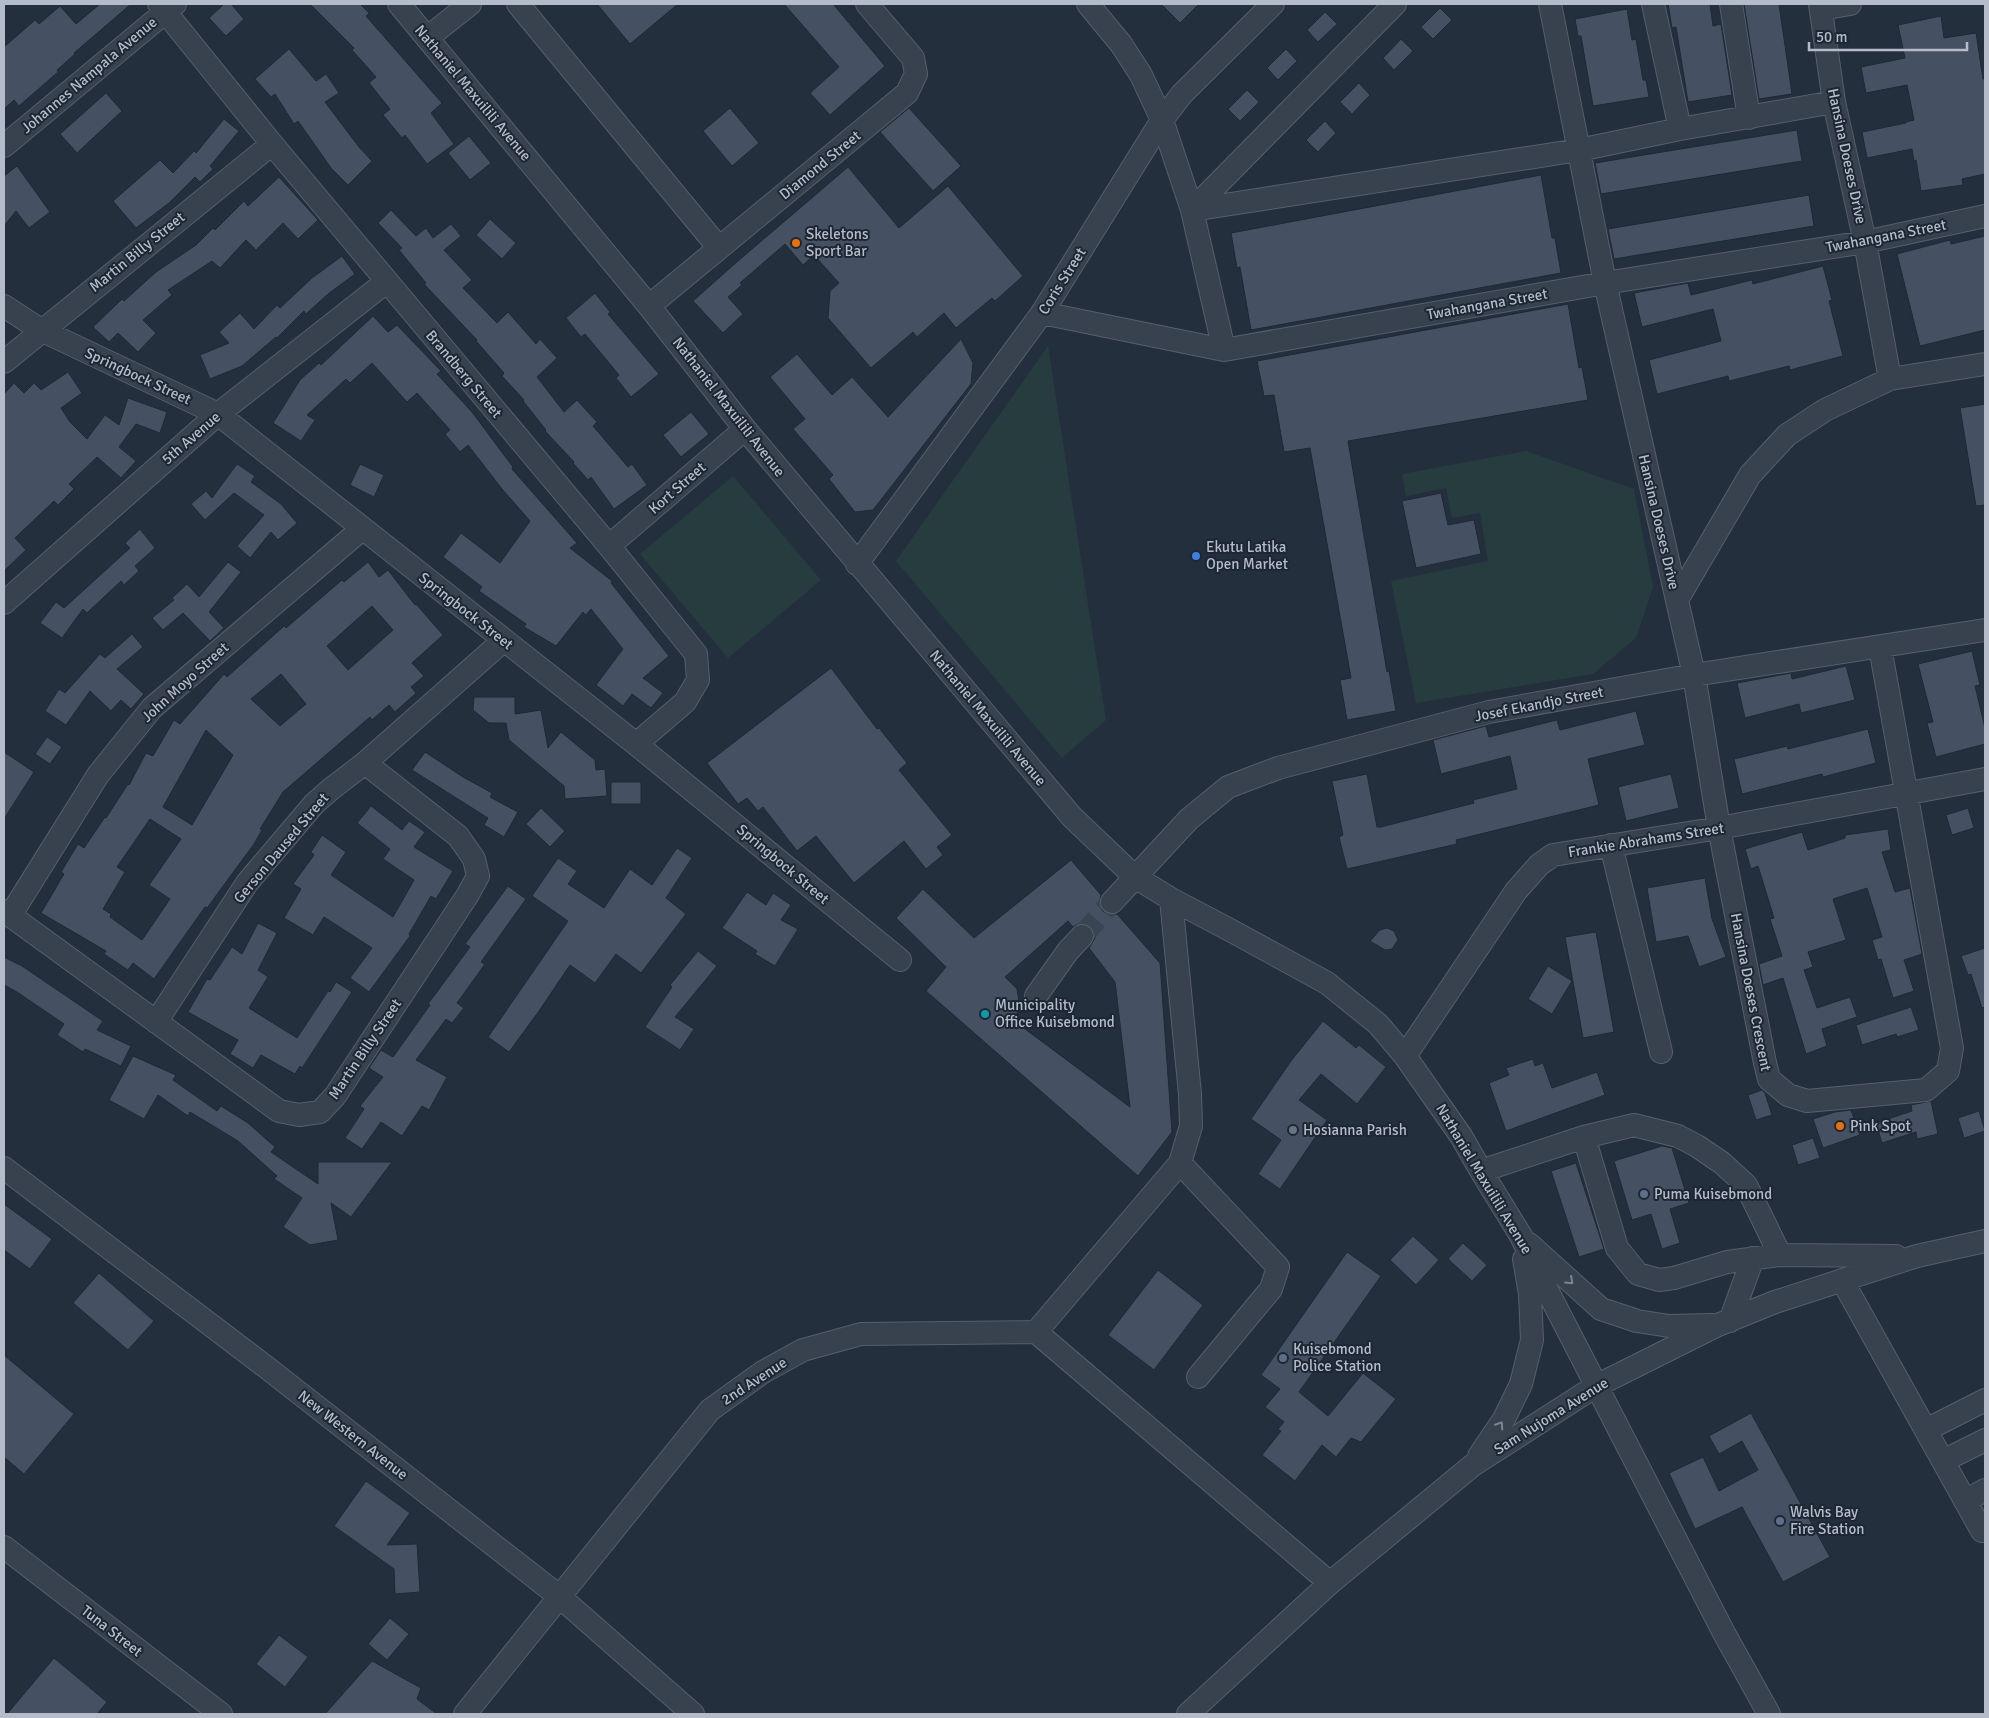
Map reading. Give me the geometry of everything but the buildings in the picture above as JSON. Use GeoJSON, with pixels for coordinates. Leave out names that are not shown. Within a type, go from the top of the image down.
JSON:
{"type":"FeatureCollection","features":[{"type":"Feature","properties":{"kind":"street","name":"Nathaniel Maxuilili Avenue"},"geometry":{"type":"LineString","coordinates":[[399,4],[649,306],[745,430],[1072,818],[1135,877],[1171,900],[1326,983],[1378,1024],[1405,1056],[1461,1136],[1521,1236],[1596,1386],[1768,1714]]}},
{"type":"Feature","properties":{"kind":"street"},"geometry":{"type":"LineString","coordinates":[[427,38],[470,4]]}},
{"type":"Feature","properties":{"kind":"street"},"geometry":{"type":"LineString","coordinates":[[518,4],[719,248]]}},
{"type":"Feature","properties":{"kind":"street","name":"Diamond Street"},"geometry":{"type":"LineString","coordinates":[[649,306],[907,93],[916,74],[913,58],[867,4]]}},
{"type":"Feature","properties":{"kind":"street"},"geometry":{"type":"LineString","coordinates":[[1042,313],[1224,350],[1192,210],[1162,120],[1141,75],[1121,44],[1088,4]]}},
{"type":"Feature","properties":{"kind":"street","name":"Coris Street"},"geometry":{"type":"LineString","coordinates":[[857,564],[1042,313],[1162,120],[1182,94],[1272,4]]}},
{"type":"Feature","properties":{"kind":"street"},"geometry":{"type":"LineString","coordinates":[[1192,210],[1396,4]]}},
{"type":"Feature","properties":{"kind":"street","name":"Hansina Doeses Drive"},"geometry":{"type":"LineString","coordinates":[[1550,4],[1604,283],[1694,675]]}},
{"type":"Feature","properties":{"kind":"street"},"geometry":{"type":"LineString","coordinates":[[1653,4],[1680,129]]}},
{"type":"Feature","properties":{"kind":"street"},"geometry":{"type":"LineString","coordinates":[[1731,4],[1749,118]]}},
{"type":"Feature","properties":{"kind":"street"},"geometry":{"type":"LineString","coordinates":[[1820,6],[1850,4]]}},
{"type":"Feature","properties":{"kind":"street","name":"Brandberg Street"},"geometry":{"type":"LineString","coordinates":[[166,6],[272,144],[609,546],[696,654],[698,680],[685,702],[636,744]]}},
{"type":"Feature","properties":{"kind":"street","name":"Johannes Nampala Avenue"},"geometry":{"type":"LineString","coordinates":[[4,146],[166,6]]}},
{"type":"Feature","properties":{"kind":"street","name":"Hansina Doeses Drive"},"geometry":{"type":"LineString","coordinates":[[1677,600],[1750,475],[1787,435],[1825,410],[1890,379],[1865,242],[1834,102],[1820,6]]}},
{"type":"Feature","properties":{"kind":"street"},"geometry":{"type":"LineString","coordinates":[[1192,210],[1579,150],[1680,129],[1834,102]]}},
{"type":"Feature","properties":{"kind":"street","name":"Martin Billy Street"},"geometry":{"type":"LineString","coordinates":[[4,362],[272,144]]}},
{"type":"Feature","properties":{"kind":"street","name":"Twahangana Street"},"geometry":{"type":"LineString","coordinates":[[1224,350],[1604,283],[1865,242],[1985,216]]}},
{"type":"Feature","properties":{"kind":"street","name":"5th Avenue"},"geometry":{"type":"LineString","coordinates":[[4,603],[218,414],[386,282]]}},
{"type":"Feature","properties":{"kind":"street","name":"Springbock Street"},"geometry":{"type":"LineString","coordinates":[[4,306],[41,330],[218,414],[636,744],[900,960]]}},
{"type":"Feature","properties":{"kind":"street"},"geometry":{"type":"LineString","coordinates":[[1890,379],[1985,364]]}},
{"type":"Feature","properties":{"kind":"street","name":"Kort Street"},"geometry":{"type":"LineString","coordinates":[[609,546],[745,430]]}},
{"type":"Feature","properties":{"kind":"street","name":"John Moyo Street"},"geometry":{"type":"LineString","coordinates":[[7,913],[98,775],[152,708],[362,529]]}},
{"type":"Feature","properties":{"kind":"street","name":"Josef Ekandjo Street"},"geometry":{"type":"LineString","coordinates":[[1112,902],[1189,819],[1228,787],[1278,768],[1489,712],[1694,675],[1880,648],[1985,630]]}},
{"type":"Feature","properties":{"kind":"street","name":"Gerson Daused Street"},"geometry":{"type":"LineString","coordinates":[[156,1022],[247,884],[314,804],[365,763],[504,640]]}},
{"type":"Feature","properties":{"kind":"street","name":"Hansina Doeses Crescent"},"geometry":{"type":"LineString","coordinates":[[1694,675],[1719,828],[1769,1078],[1788,1095],[1807,1101],[1926,1090],[1948,1071],[1952,1048],[1880,648]]}},
{"type":"Feature","properties":{"kind":"street","name":"Martin Billy Street"},"geometry":{"type":"LineString","coordinates":[[7,913],[279,1111],[299,1115],[320,1112],[335,1096],[467,896],[478,876],[474,859],[458,836],[365,763]]}},
{"type":"Feature","properties":{"kind":"street","name":"Frankie Abrahams Street"},"geometry":{"type":"LineString","coordinates":[[1405,1056],[1516,892],[1539,865],[1553,855],[1719,828],[1985,780]]}},
{"type":"Feature","properties":{"kind":"street"},"geometry":{"type":"LineString","coordinates":[[1611,845],[1661,1052]]}},
{"type":"Feature","properties":{"kind":"street"},"geometry":{"type":"LineString","coordinates":[[1171,900],[1190,1094],[1191,1126],[1180,1162],[1036,1332],[1330,1583]]}},
{"type":"Feature","properties":{"kind":"street"},"geometry":{"type":"LineString","coordinates":[[1036,996],[1068,951],[1082,936]]}},
{"type":"Feature","properties":{"kind":"street"},"geometry":{"type":"LineString","coordinates":[[1481,1171],[1584,1137],[1634,1125],[1678,1136],[1722,1163],[1746,1185],[1780,1255]]}},
{"type":"Feature","properties":{"kind":"street"},"geometry":{"type":"LineString","coordinates":[[1584,1137],[1617,1248],[1638,1274],[1659,1280],[1674,1278],[1727,1262],[1780,1255],[1917,1256]]}},
{"type":"Feature","properties":{"kind":"street"},"geometry":{"type":"LineString","coordinates":[[1180,1162],[1278,1267],[1272,1289],[1198,1377]]}},
{"type":"Feature","properties":{"kind":"street","name":"New Western Avenue"},"geometry":{"type":"LineString","coordinates":[[4,1168],[266,1367],[560,1598],[693,1714]]}},
{"type":"Feature","properties":{"kind":"street"},"geometry":{"type":"LineString","coordinates":[[1521,1236],[1601,1309],[1637,1321],[1669,1326],[1724,1323],[1753,1258]]}},
{"type":"Feature","properties":{"kind":"street"},"geometry":{"type":"LineString","coordinates":[[1472,1465],[1504,1420],[1521,1384],[1532,1340],[1530,1294],[1521,1236]]}},
{"type":"Feature","properties":{"kind":"street","name":"Sam Nujoma Avenue"},"geometry":{"type":"LineString","coordinates":[[1188,1714],[1330,1583],[1472,1465],[1596,1386],[1724,1323],[1775,1302],[1917,1256],[1985,1241]]}},
{"type":"Feature","properties":{"kind":"street"},"geometry":{"type":"LineString","coordinates":[[1842,1280],[1982,1531],[1985,1532]]}},
{"type":"Feature","properties":{"kind":"street","name":"2nd Avenue"},"geometry":{"type":"LineString","coordinates":[[464,1714],[560,1598],[710,1410],[771,1368],[803,1350],[861,1334],[1036,1332]]}},
{"type":"Feature","properties":{"kind":"street"},"geometry":{"type":"LineString","coordinates":[[1926,1430],[1985,1400]]}},
{"type":"Feature","properties":{"kind":"street"},"geometry":{"type":"LineString","coordinates":[[1944,1461],[1985,1440]]}},
{"type":"Feature","properties":{"kind":"street"},"geometry":{"type":"LineString","coordinates":[[1965,1501],[1985,1490]]}},
{"type":"Feature","properties":{"kind":"street","name":"Tuna Street"},"geometry":{"type":"LineString","coordinates":[[4,1547],[221,1714]]}},
{"type":"Feature","properties":{"kind":"green space"},"geometry":{"type":"Polygon","coordinates":[[[1048,346],[1106,720],[1062,758],[896,561],[1048,346]]]}},
{"type":"Feature","properties":{"kind":"green space"},"geometry":{"type":"Polygon","coordinates":[[[1526,451],[1634,489],[1653,587],[1636,638],[1593,674],[1416,703],[1391,581],[1488,561],[1480,513],[1452,518],[1446,488],[1406,496],[1402,474],[1526,451]]]}},
{"type":"Feature","properties":{"kind":"green space"},"geometry":{"type":"Polygon","coordinates":[[[733,476],[821,580],[728,658],[640,554],[733,476]]]}},
{"type":"Feature","properties":{"kind":"tunnel"},"geometry":{"type":"LineString","coordinates":[[1082,936],[1112,902]]}},
{"type":"Feature","properties":{"kind":"place","name":"Skeletons Sport Bar"},"geometry":{"type":"Point","coordinates":[796,243]}},
{"type":"Feature","properties":{"kind":"place","name":"Ekutu Latika Open Market"},"geometry":{"type":"Point","coordinates":[1196,556]}},
{"type":"Feature","properties":{"kind":"place","name":"Municipality Office Kuisebmond"},"geometry":{"type":"Point","coordinates":[985,1014]}},
{"type":"Feature","properties":{"kind":"place","name":"Pink Spot"},"geometry":{"type":"Point","coordinates":[1840,1126]}},
{"type":"Feature","properties":{"kind":"place","name":"Hosianna Parish"},"geometry":{"type":"Point","coordinates":[1293,1130]}},
{"type":"Feature","properties":{"kind":"place","name":"Puma Kuisebmond"},"geometry":{"type":"Point","coordinates":[1644,1194]}},
{"type":"Feature","properties":{"kind":"place","name":"Kuisebmond Police Station"},"geometry":{"type":"Point","coordinates":[1283,1358]}},
{"type":"Feature","properties":{"kind":"place","name":"Walvis Bay Fire Station"},"geometry":{"type":"Point","coordinates":[1780,1521]}}]}
